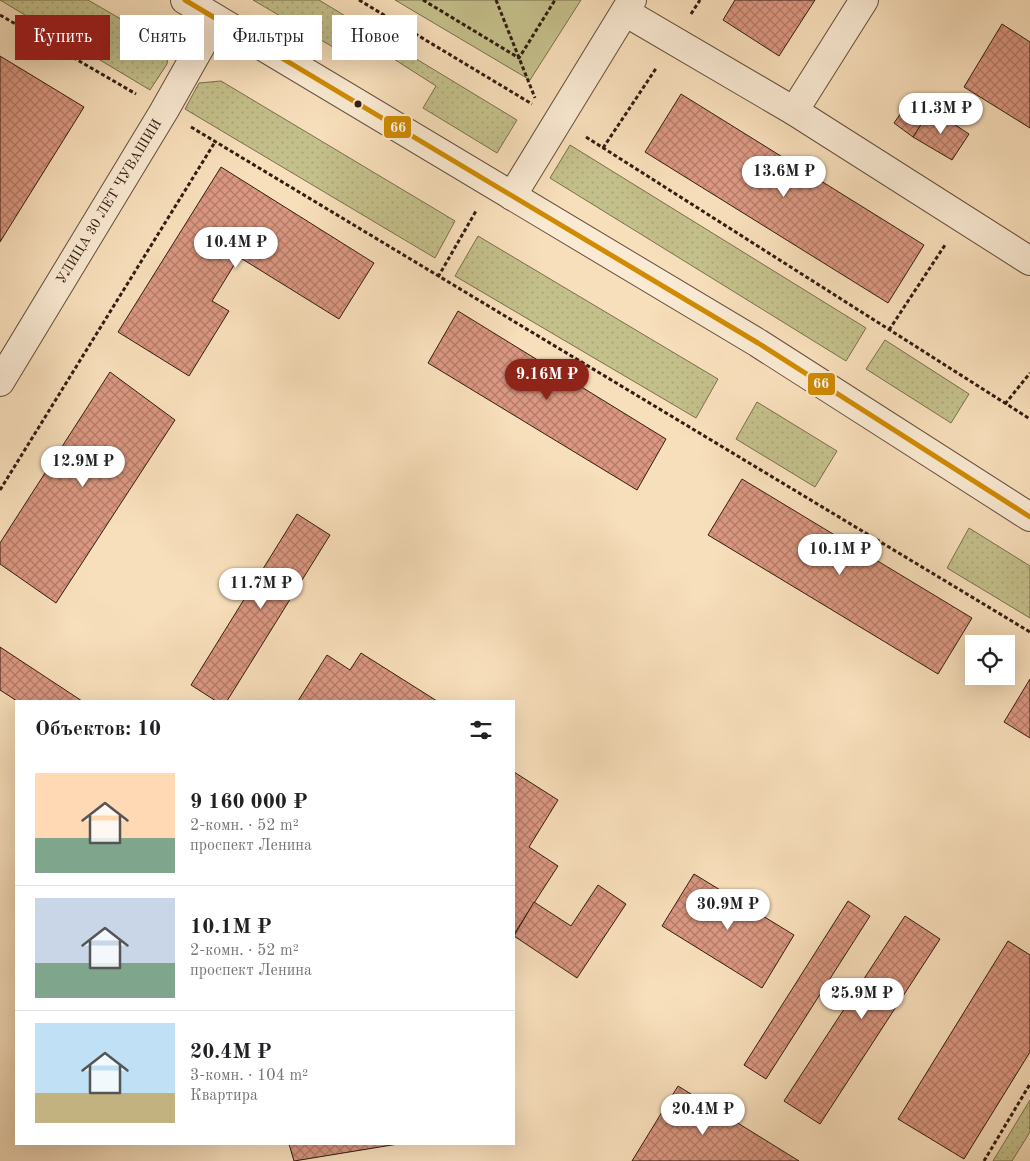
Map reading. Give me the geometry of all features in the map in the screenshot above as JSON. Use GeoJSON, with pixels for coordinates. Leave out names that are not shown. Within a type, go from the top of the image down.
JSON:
{"type":"FeatureCollection","features":[{"type":"Feature","properties":{"kind":"street"},"geometry":{"type":"LineString","coordinates":[[185,0],[214,18]]}},
{"type":"Feature","properties":{"kind":"street"},"geometry":{"type":"LineString","coordinates":[[794,111],[864,0]]}},
{"type":"Feature","properties":{"kind":"street"},"geometry":{"type":"LineString","coordinates":[[512,196],[629,6],[674,40],[794,111],[1030,261]]}},
{"type":"Feature","properties":{"kind":"street","name":"УЛИЦА 30 ЛЕТ ЧУВАШИИ"},"geometry":{"type":"LineString","coordinates":[[0,382],[164,111],[214,23]]}},
{"type":"Feature","properties":{"kind":"street"},"geometry":{"type":"LineString","coordinates":[[285,60],[758,343],[1030,517]]}},
{"type":"Feature","properties":{"kind":"path"},"geometry":{"type":"LineString","coordinates":[[359,0],[539,108],[496,0]]}},
{"type":"Feature","properties":{"kind":"path"},"geometry":{"type":"LineString","coordinates":[[423,0],[519,58]]}},
{"type":"Feature","properties":{"kind":"path"},"geometry":{"type":"LineString","coordinates":[[519,58],[555,0]]}},
{"type":"Feature","properties":{"kind":"path"},"geometry":{"type":"LineString","coordinates":[[604,148],[700,0]]}},
{"type":"Feature","properties":{"kind":"path"},"geometry":{"type":"LineString","coordinates":[[0,15],[216,142],[1030,632]]}},
{"type":"Feature","properties":{"kind":"path"},"geometry":{"type":"LineString","coordinates":[[558,120],[1030,419]]}},
{"type":"Feature","properties":{"kind":"path"},"geometry":{"type":"LineString","coordinates":[[0,490],[216,142]]}},
{"type":"Feature","properties":{"kind":"path"},"geometry":{"type":"LineString","coordinates":[[889,330],[962,219]]}},
{"type":"Feature","properties":{"kind":"path"},"geometry":{"type":"LineString","coordinates":[[1005,404],[1030,373]]}},
{"type":"Feature","properties":{"kind":"path"},"geometry":{"type":"LineString","coordinates":[[984,1161],[1030,1084]]}},
{"type":"Feature","properties":{"kind":"shaded area"},"geometry":{"type":"Polygon","coordinates":[[[0,0],[88,0],[120,19],[120,60],[167,60],[167,64],[150,90],[100,60],[110,60],[110,15],[25,15],[0,0]]]}},
{"type":"Feature","properties":{"kind":"shaded area"},"geometry":{"type":"Polygon","coordinates":[[[253,0],[319,0],[344,15],[332,15],[332,46],[322,41],[322,15],[278,15],[253,0]]]}},
{"type":"Feature","properties":{"kind":"shaded area"},"geometry":{"type":"Polygon","coordinates":[[[395,0],[581,0],[530,80],[395,0]]]}},
{"type":"Feature","properties":{"kind":"shaded area"},"geometry":{"type":"Polygon","coordinates":[[[417,59],[517,120],[497,153],[423,108],[436,86],[395,60],[417,59]]]}},
{"type":"Feature","properties":{"kind":"shaded area"},"geometry":{"type":"Polygon","coordinates":[[[221,81],[455,221],[435,258],[185,109],[199,83],[221,81]]]}},
{"type":"Feature","properties":{"kind":"shaded area"},"geometry":{"type":"Polygon","coordinates":[[[570,145],[866,328],[846,361],[550,178],[570,145]]]}},
{"type":"Feature","properties":{"kind":"shaded area"},"geometry":{"type":"Polygon","coordinates":[[[478,236],[718,379],[696,418],[455,276],[478,236]]]}},
{"type":"Feature","properties":{"kind":"shaded area"},"geometry":{"type":"Polygon","coordinates":[[[885,340],[969,394],[951,423],[866,369],[885,340]]]}},
{"type":"Feature","properties":{"kind":"shaded area"},"geometry":{"type":"Polygon","coordinates":[[[757,402],[837,451],[815,487],[736,439],[757,402]]]}},
{"type":"Feature","properties":{"kind":"shaded area"},"geometry":{"type":"Polygon","coordinates":[[[969,528],[1030,566],[1030,618],[947,568],[969,528]]]}},
{"type":"Feature","properties":{"kind":"shaded area"},"geometry":{"type":"Polygon","coordinates":[[[1030,1100],[1030,1132],[1012,1161],[993,1161],[1030,1100]]]}},
{"type":"Feature","properties":{"kind":"building"},"geometry":{"type":"Polygon","coordinates":[[[735,0],[815,0],[779,56],[723,20],[735,0]]]}},
{"type":"Feature","properties":{"kind":"building"},"geometry":{"type":"Polygon","coordinates":[[[1002,24],[1030,42],[1030,128],[964,87],[1002,24]]]}},
{"type":"Feature","properties":{"kind":"building"},"geometry":{"type":"Polygon","coordinates":[[[0,56],[84,107],[0,242],[0,56]]]}},
{"type":"Feature","properties":{"kind":"building"},"geometry":{"type":"Polygon","coordinates":[[[681,94],[924,245],[888,303],[645,152],[681,94]]]}},
{"type":"Feature","properties":{"kind":"building"},"geometry":{"type":"Polygon","coordinates":[[[906,106],[925,119],[913,137],[894,123],[906,106]]]}},
{"type":"Feature","properties":{"kind":"building"},"geometry":{"type":"Polygon","coordinates":[[[931,109],[969,134],[952,160],[913,137],[931,109]]]}},
{"type":"Feature","properties":{"kind":"building"},"geometry":{"type":"Polygon","coordinates":[[[221,167],[374,263],[339,319],[239,257],[212,301],[229,311],[189,376],[118,332],[221,167]]]}},
{"type":"Feature","properties":{"kind":"building"},"geometry":{"type":"Polygon","coordinates":[[[458,311],[666,439],[637,490],[428,363],[458,311]]]}},
{"type":"Feature","properties":{"kind":"building"},"geometry":{"type":"Polygon","coordinates":[[[110,372],[175,420],[56,603],[0,564],[0,543],[110,372]]]}},
{"type":"Feature","properties":{"kind":"building"},"geometry":{"type":"Polygon","coordinates":[[[742,479],[972,618],[938,674],[708,535],[742,479]]]}},
{"type":"Feature","properties":{"kind":"building"},"geometry":{"type":"Polygon","coordinates":[[[297,514],[330,535],[228,700],[214,700],[191,685],[297,514]]]}},
{"type":"Feature","properties":{"kind":"building"},"geometry":{"type":"Polygon","coordinates":[[[0,647],[80,700],[15,700],[0,690],[0,647]]]}},
{"type":"Feature","properties":{"kind":"building"},"geometry":{"type":"Polygon","coordinates":[[[361,653],[435,700],[299,700],[327,655],[350,670],[361,653]]]}},
{"type":"Feature","properties":{"kind":"building"},"geometry":{"type":"Polygon","coordinates":[[[1030,679],[1030,738],[1004,722],[1030,679]]]}},
{"type":"Feature","properties":{"kind":"building"},"geometry":{"type":"Polygon","coordinates":[[[515,773],[558,800],[529,847],[558,866],[515,932],[515,773]]]}},
{"type":"Feature","properties":{"kind":"building"},"geometry":{"type":"Polygon","coordinates":[[[694,874],[794,935],[762,988],[662,926],[694,874]]]}},
{"type":"Feature","properties":{"kind":"building"},"geometry":{"type":"Polygon","coordinates":[[[598,885],[626,904],[577,978],[515,937],[534,902],[571,926],[598,885]]]}},
{"type":"Feature","properties":{"kind":"building"},"geometry":{"type":"Polygon","coordinates":[[[848,901],[870,916],[766,1079],[744,1065],[848,901]]]}},
{"type":"Feature","properties":{"kind":"building"},"geometry":{"type":"Polygon","coordinates":[[[905,916],[940,939],[820,1124],[784,1101],[905,916]]]}},
{"type":"Feature","properties":{"kind":"building"},"geometry":{"type":"Polygon","coordinates":[[[1008,941],[1030,955],[1030,1052],[964,1159],[898,1119],[1008,941]]]}},
{"type":"Feature","properties":{"kind":"building"},"geometry":{"type":"Polygon","coordinates":[[[678,1086],[799,1161],[632,1161],[678,1086]]]}},
{"type":"Feature","properties":{"kind":"building"},"geometry":{"type":"Polygon","coordinates":[[[289,1145],[392,1145],[294,1161],[289,1145]]]}},
{"type":"Feature","properties":{"kind":"transit line","name":"66"},"geometry":{"type":"LineString","coordinates":[[185,0],[758,343],[1030,517]]}}]}
